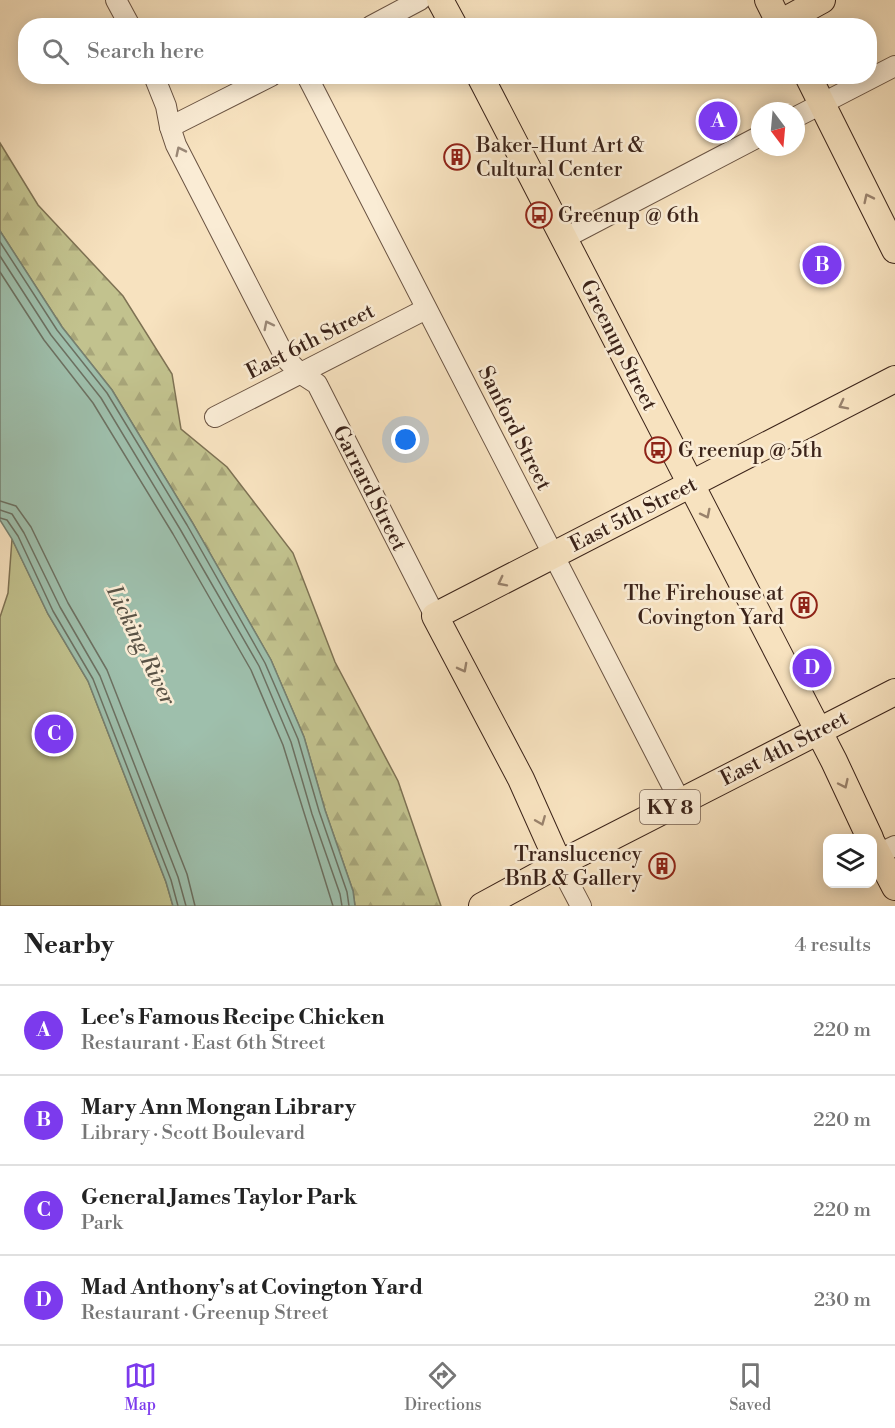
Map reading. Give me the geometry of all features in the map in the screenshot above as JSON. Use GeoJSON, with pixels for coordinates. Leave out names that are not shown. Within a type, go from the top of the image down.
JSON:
{"type":"FeatureCollection","features":[{"type":"Feature","properties":{"kind":"main road"},"geometry":{"type":"LineString","coordinates":[[440,0],[450,18]]}},
{"type":"Feature","properties":{"kind":"main road"},"geometry":{"type":"LineString","coordinates":[[768,0],[777,18]]}},
{"type":"Feature","properties":{"kind":"main road"},"geometry":{"type":"LineString","coordinates":[[790,18],[822,0]]}},
{"type":"Feature","properties":{"kind":"main road","name":"Greenup Street"},"geometry":{"type":"LineString","coordinates":[[484,84],[879,846],[895,887]]}},
{"type":"Feature","properties":{"kind":"main road"},"geometry":{"type":"LineString","coordinates":[[812,84],[895,250]]}},
{"type":"Feature","properties":{"kind":"main road","name":"East 5th Street"},"geometry":{"type":"LineString","coordinates":[[435,616],[895,379]]}},
{"type":"Feature","properties":{"kind":"main road","name":"Garrard Street"},"geometry":{"type":"LineString","coordinates":[[435,616],[525,787],[559,864]]}},
{"type":"Feature","properties":{"kind":"main road","name":"East 4th Street"},"geometry":{"type":"LineString","coordinates":[[482,906],[680,801],[895,692]]}},
{"type":"Feature","properties":{"kind":"street"},"geometry":{"type":"LineString","coordinates":[[116,0],[126,18]]}},
{"type":"Feature","properties":{"kind":"street"},"geometry":{"type":"LineString","coordinates":[[386,18],[420,0]]}},
{"type":"Feature","properties":{"kind":"street"},"geometry":{"type":"LineString","coordinates":[[877,75],[895,66]]}},
{"type":"Feature","properties":{"kind":"street","name":"Garrard Street"},"geometry":{"type":"LineString","coordinates":[[157,84],[166,106],[176,145],[286,359],[300,373],[317,384],[435,616]]}},
{"type":"Feature","properties":{"kind":"street"},"geometry":{"type":"LineString","coordinates":[[170,127],[255,84]]}},
{"type":"Feature","properties":{"kind":"street","name":"Sanford Street"},"geometry":{"type":"LineString","coordinates":[[311,84],[680,801]]}},
{"type":"Feature","properties":{"kind":"street"},"geometry":{"type":"LineString","coordinates":[[805,112],[860,84]]}},
{"type":"Feature","properties":{"kind":"street"},"geometry":{"type":"LineString","coordinates":[[565,238],[751,141]]}},
{"type":"Feature","properties":{"kind":"street","name":"East 6th Street"},"geometry":{"type":"LineString","coordinates":[[215,417],[426,309]]}},
{"type":"Feature","properties":{"kind":"street","name":"Garrard Street"},"geometry":{"type":"LineString","coordinates":[[559,864],[581,906]]}},
{"type":"Feature","properties":{"kind":"green space"},"geometry":{"type":"Polygon","coordinates":[[[0,143],[38,205],[123,296],[172,374],[181,429],[227,467],[293,553],[335,662],[398,781],[441,906],[355,906],[353,891],[325,810],[304,737],[271,660],[192,522],[112,390],[62,327],[0,231],[0,143]]]}},
{"type":"Feature","properties":{"kind":"green space"},"geometry":{"type":"Polygon","coordinates":[[[12,539],[48,614],[88,681],[166,882],[173,906],[0,906],[0,617],[8,593],[12,539]]]}},
{"type":"Feature","properties":{"kind":"water","name":"Licking River"},"geometry":{"type":"Polygon","coordinates":[[[0,231],[62,327],[112,390],[192,522],[271,660],[304,737],[325,810],[353,891],[355,906],[173,906],[166,882],[88,681],[48,614],[12,539],[0,520],[0,231]]]}},
{"type":"Feature","properties":{"kind":"place","name":"Lee's Famous Recipe Chicken"},"geometry":{"type":"Point","coordinates":[718,121]}},
{"type":"Feature","properties":{"kind":"place","name":"Baker-Hunt Art & Cultural Center"},"geometry":{"type":"Point","coordinates":[457,157]}},
{"type":"Feature","properties":{"kind":"place","name":"Greenup @ 6th"},"geometry":{"type":"Point","coordinates":[539,215]}},
{"type":"Feature","properties":{"kind":"place","name":"Mary Ann Mongan Library"},"geometry":{"type":"Point","coordinates":[822,265]}},
{"type":"Feature","properties":{"kind":"place","name":"G reenup @ 5th"},"geometry":{"type":"Point","coordinates":[658,450]}},
{"type":"Feature","properties":{"kind":"place","name":"The Firehouse at Covington Yard"},"geometry":{"type":"Point","coordinates":[804,605]}},
{"type":"Feature","properties":{"kind":"place","name":"Mad Anthony's at Covington Yard"},"geometry":{"type":"Point","coordinates":[812,668]}},
{"type":"Feature","properties":{"kind":"place","name":"General James Taylor Park"},"geometry":{"type":"Point","coordinates":[54,734]}},
{"type":"Feature","properties":{"kind":"place","name":"Translucency BnB & Gallery"},"geometry":{"type":"Point","coordinates":[662,866]}}]}
